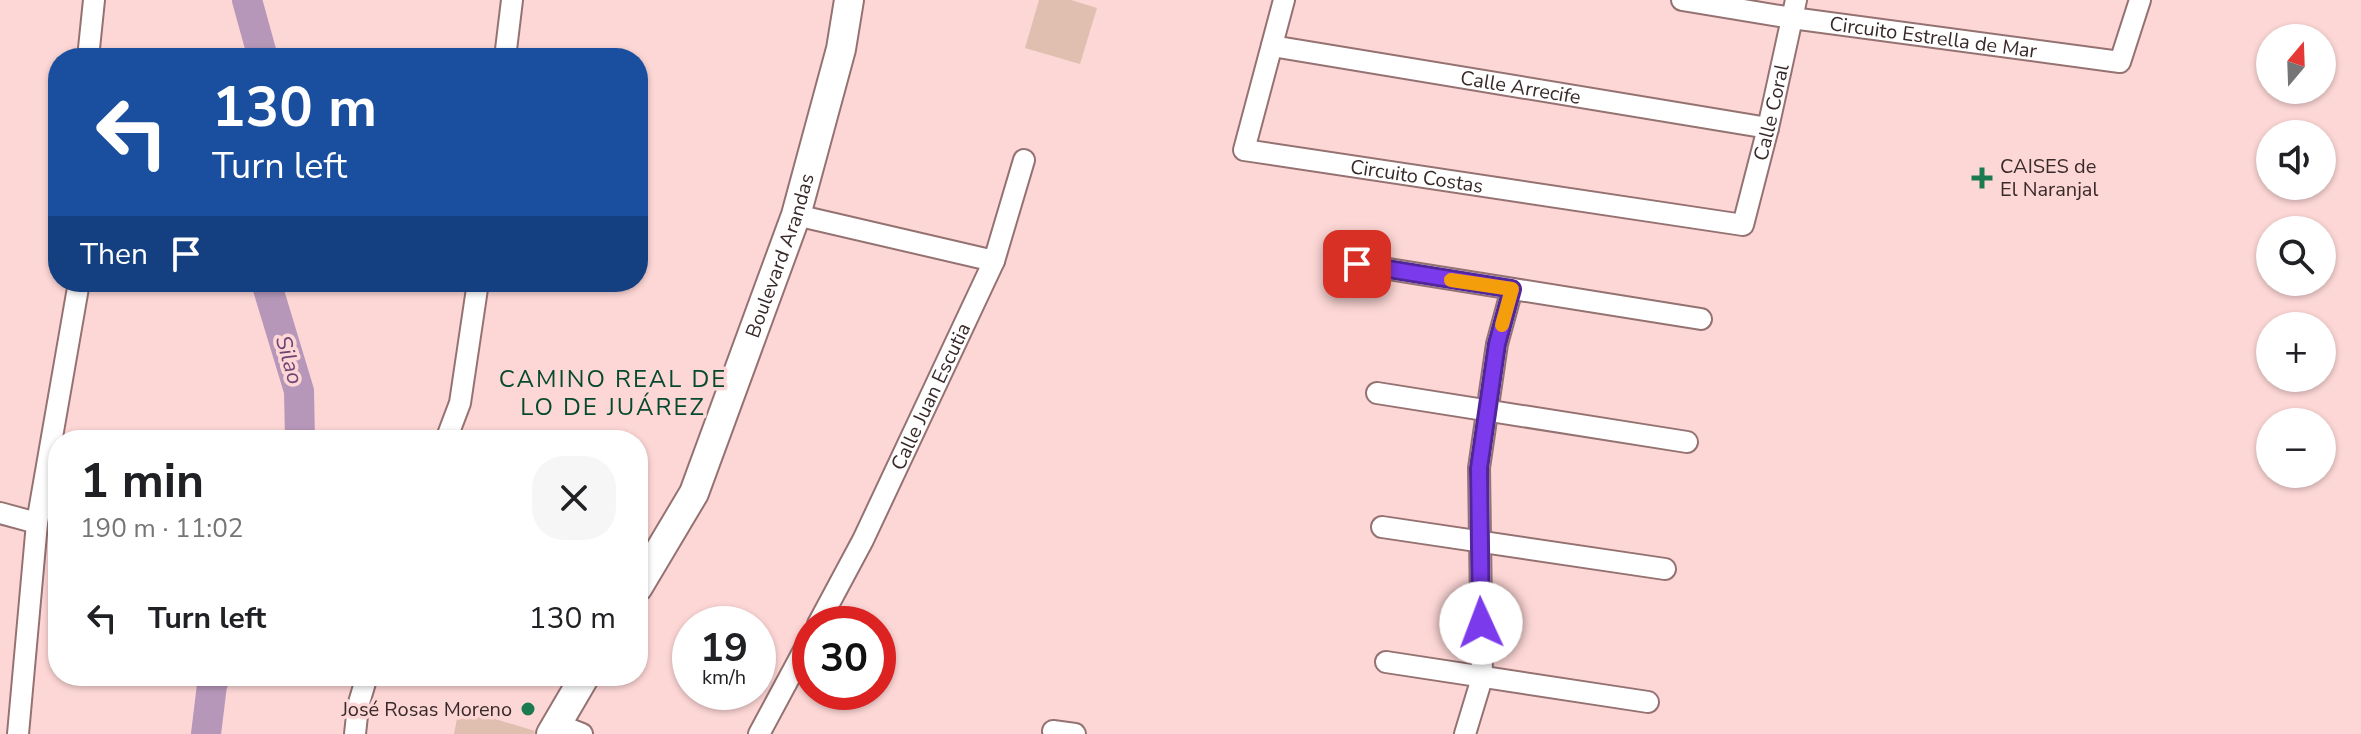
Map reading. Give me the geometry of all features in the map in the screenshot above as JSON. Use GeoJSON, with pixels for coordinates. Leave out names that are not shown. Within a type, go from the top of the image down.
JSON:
{"type":"FeatureCollection","features":[{"type":"Feature","properties":{"kind":"main road","name":"Boulevard Arandas"},"geometry":{"type":"LineString","coordinates":[[648,570],[694,493],[796,215],[841,49],[849,0]]}},
{"type":"Feature","properties":{"kind":"main road"},"geometry":{"type":"LineString","coordinates":[[563,731],[581,686]]}},
{"type":"Feature","properties":{"kind":"street"},"geometry":{"type":"LineString","coordinates":[[89,48],[94,0]]}},
{"type":"Feature","properties":{"kind":"street"},"geometry":{"type":"LineString","coordinates":[[506,48],[512,0]]}},
{"type":"Feature","properties":{"kind":"street","name":"Circuito Costas"},"geometry":{"type":"LineString","coordinates":[[1284,0],[1244,150],[1743,225]]}},
{"type":"Feature","properties":{"kind":"street","name":"Circuito Estrella de Mar"},"geometry":{"type":"LineString","coordinates":[[1682,0],[1794,9],[2120,62],[2140,0]]}},
{"type":"Feature","properties":{"kind":"street","name":"Calle Coral"},"geometry":{"type":"LineString","coordinates":[[1743,225],[1794,9]]}},
{"type":"Feature","properties":{"kind":"street","name":"Calle Arrecife"},"geometry":{"type":"LineString","coordinates":[[1272,46],[1768,128]]}},
{"type":"Feature","properties":{"kind":"street","name":"Calle Juan Escutia"},"geometry":{"type":"LineString","coordinates":[[828,606],[863,540],[994,261],[1024,160]]}},
{"type":"Feature","properties":{"kind":"street"},"geometry":{"type":"LineString","coordinates":[[796,215],[994,261]]}},
{"type":"Feature","properties":{"kind":"street"},"geometry":{"type":"LineString","coordinates":[[1357,264],[1701,319]]}},
{"type":"Feature","properties":{"kind":"street"},"geometry":{"type":"LineString","coordinates":[[1465,734],[1482,678],[1479,468],[1497,344],[1512,289]]}},
{"type":"Feature","properties":{"kind":"street"},"geometry":{"type":"LineString","coordinates":[[53,430],[77,292]]}},
{"type":"Feature","properties":{"kind":"street"},"geometry":{"type":"LineString","coordinates":[[450,430],[460,403],[477,292]]}},
{"type":"Feature","properties":{"kind":"street"},"geometry":{"type":"LineString","coordinates":[[1377,393],[1687,442]]}},
{"type":"Feature","properties":{"kind":"street"},"geometry":{"type":"LineString","coordinates":[[18,734],[37,523],[48,460]]}},
{"type":"Feature","properties":{"kind":"street"},"geometry":{"type":"LineString","coordinates":[[0,513],[37,523]]}},
{"type":"Feature","properties":{"kind":"street"},"geometry":{"type":"LineString","coordinates":[[1382,527],[1665,569]]}},
{"type":"Feature","properties":{"kind":"street"},"geometry":{"type":"LineString","coordinates":[[1386,662],[1648,702]]}},
{"type":"Feature","properties":{"kind":"street"},"geometry":{"type":"LineString","coordinates":[[759,734],[792,673]]}},
{"type":"Feature","properties":{"kind":"street"},"geometry":{"type":"LineString","coordinates":[[355,734],[364,686]]}},
{"type":"Feature","properties":{"kind":"street"},"geometry":{"type":"LineString","coordinates":[[1053,731],[1075,734]]}},
{"type":"Feature","properties":{"kind":"building"},"geometry":{"type":"Polygon","coordinates":[[[1039,0],[1071,0],[1097,8],[1080,64],[1025,48],[1039,0]]]}},
{"type":"Feature","properties":{"kind":"building"},"geometry":{"type":"Polygon","coordinates":[[[459,708],[535,731],[534,734],[454,734],[459,708]]]}},
{"type":"Feature","properties":{"kind":"waterway","name":"Silao"},"geometry":{"type":"LineString","coordinates":[[247,0],[260,48]]}},
{"type":"Feature","properties":{"kind":"waterway","name":"Silao"},"geometry":{"type":"LineString","coordinates":[[269,292],[299,391],[300,430]]}},
{"type":"Feature","properties":{"kind":"waterway","name":"Silao"},"geometry":{"type":"LineString","coordinates":[[206,734],[212,686]]}},
{"type":"Feature","properties":{"kind":"slow traffic"},"geometry":{"type":"LineString","coordinates":[[1451,280],[1512,289],[1502,325]]}},
{"type":"Feature","properties":{"kind":"place","name":"CAISES de El Naranjal"},"geometry":{"type":"Point","coordinates":[1982,178]}},
{"type":"Feature","properties":{"kind":"place","name":"José Rosas Moreno"},"geometry":{"type":"Point","coordinates":[528,709]}},
{"type":"Feature","properties":{"kind":"district","name":"CAMINO REAL DE LO DE JUÁREZ"},"geometry":{"type":"Point","coordinates":[613,393]}},
{"type":"Feature","properties":{"kind":"route"},"geometry":{"type":"LineString","coordinates":[[1357,264],[1512,289],[1497,344],[1479,468],[1481,623]]}}]}
